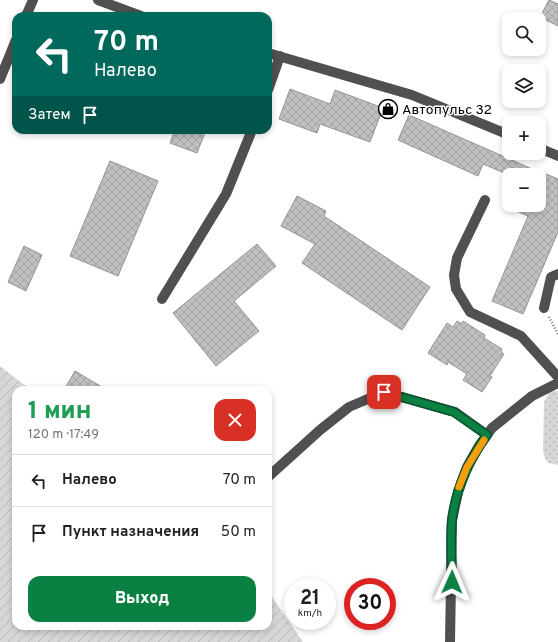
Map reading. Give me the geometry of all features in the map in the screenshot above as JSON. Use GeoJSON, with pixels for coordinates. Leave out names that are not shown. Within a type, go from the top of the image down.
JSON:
{"type":"FeatureCollection","features":[{"type":"Feature","properties":{"kind":"street"},"geometry":{"type":"LineString","coordinates":[[28,12],[33,0]]}},
{"type":"Feature","properties":{"kind":"street"},"geometry":{"type":"LineString","coordinates":[[98,0],[130,12]]}},
{"type":"Feature","properties":{"kind":"street"},"geometry":{"type":"LineString","coordinates":[[0,79],[12,50]]}},
{"type":"Feature","properties":{"kind":"street"},"geometry":{"type":"LineString","coordinates":[[272,54],[412,95],[502,132]]}},
{"type":"Feature","properties":{"kind":"street"},"geometry":{"type":"LineString","coordinates":[[272,79],[280,56]]}},
{"type":"Feature","properties":{"kind":"street"},"geometry":{"type":"LineString","coordinates":[[162,299],[226,194],[250,134]]}},
{"type":"Feature","properties":{"kind":"street"},"geometry":{"type":"LineString","coordinates":[[546,151],[558,156]]}},
{"type":"Feature","properties":{"kind":"street"},"geometry":{"type":"LineString","coordinates":[[485,200],[457,258],[454,275],[456,289],[470,312],[521,336],[558,378]]}},
{"type":"Feature","properties":{"kind":"street"},"geometry":{"type":"LineString","coordinates":[[544,308],[551,277],[558,274]]}},
{"type":"Feature","properties":{"kind":"street"},"geometry":{"type":"LineString","coordinates":[[450,642],[452,520],[458,492],[467,467],[492,428],[532,396],[558,383]]}},
{"type":"Feature","properties":{"kind":"street"},"geometry":{"type":"LineString","coordinates":[[272,474],[320,430],[349,407],[384,392],[454,412],[487,435]]}},
{"type":"Feature","properties":{"kind":"path"},"geometry":{"type":"LineString","coordinates":[[544,308],[558,334]]}},
{"type":"Feature","properties":{"kind":"shaded area"},"geometry":{"type":"Polygon","coordinates":[[[0,366],[26,386],[12,386],[12,630],[272,630],[272,597],[284,614],[284,630],[295,630],[303,642],[0,642],[0,366]]]}},
{"type":"Feature","properties":{"kind":"shaded area"},"geometry":{"type":"Polygon","coordinates":[[[558,391],[558,465],[548,463],[543,451],[544,402],[549,393],[558,391]]]}},
{"type":"Feature","properties":{"kind":"building"},"geometry":{"type":"Polygon","coordinates":[[[549,0],[558,4],[558,26],[546,20],[546,12],[543,12],[549,0]]]}},
{"type":"Feature","properties":{"kind":"building"},"geometry":{"type":"Polygon","coordinates":[[[290,89],[330,104],[335,90],[383,108],[370,142],[320,124],[317,133],[279,119],[290,89]]]}},
{"type":"Feature","properties":{"kind":"building"},"geometry":{"type":"Polygon","coordinates":[[[409,115],[502,156],[502,160],[512,160],[530,168],[502,168],[502,172],[483,164],[478,176],[398,140],[409,115]]]}},
{"type":"Feature","properties":{"kind":"building"},"geometry":{"type":"Polygon","coordinates":[[[173,134],[204,134],[197,153],[170,143],[173,134]]]}},
{"type":"Feature","properties":{"kind":"building"},"geometry":{"type":"Polygon","coordinates":[[[110,161],[158,181],[118,276],[70,256],[110,161]]]}},
{"type":"Feature","properties":{"kind":"building"},"geometry":{"type":"Polygon","coordinates":[[[546,174],[558,179],[558,232],[523,314],[492,301],[528,216],[519,212],[546,212],[546,174]]]}},
{"type":"Feature","properties":{"kind":"building"},"geometry":{"type":"Polygon","coordinates":[[[297,196],[326,211],[324,216],[430,287],[402,330],[302,263],[315,244],[281,226],[297,196]]]}},
{"type":"Feature","properties":{"kind":"building"},"geometry":{"type":"Polygon","coordinates":[[[257,244],[276,266],[234,301],[259,331],[216,366],[173,313],[257,244]]]}},
{"type":"Feature","properties":{"kind":"building"},"geometry":{"type":"Polygon","coordinates":[[[24,246],[42,255],[26,291],[8,282],[24,246]]]}},
{"type":"Feature","properties":{"kind":"building"},"geometry":{"type":"Polygon","coordinates":[[[457,321],[462,324],[463,321],[485,335],[484,338],[502,349],[501,352],[504,354],[482,392],[463,380],[467,374],[448,362],[447,365],[428,353],[447,323],[453,327],[457,321]]]}},
{"type":"Feature","properties":{"kind":"building"},"geometry":{"type":"Polygon","coordinates":[[[75,371],[100,386],[66,386],[75,371]]]}},
{"type":"Feature","properties":{"kind":"slow traffic"},"geometry":{"type":"LineString","coordinates":[[459,487],[467,467],[484,440]]}},
{"type":"Feature","properties":{"kind":"place","name":"Автопульс 32"},"geometry":{"type":"Point","coordinates":[388,109]}},
{"type":"Feature","properties":{"kind":"route"},"geometry":{"type":"LineString","coordinates":[[384,392],[454,412],[487,435],[467,467],[458,492],[452,520],[452,582]]}}]}
